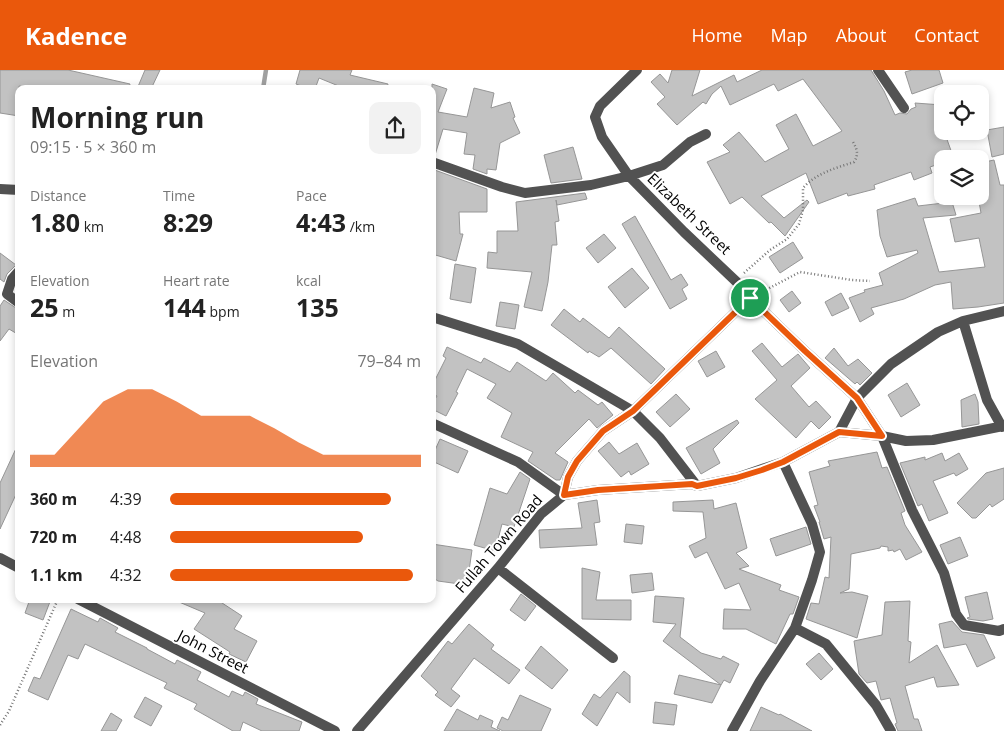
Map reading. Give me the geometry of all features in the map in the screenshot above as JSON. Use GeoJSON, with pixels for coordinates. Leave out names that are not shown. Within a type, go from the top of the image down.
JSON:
{"type":"FeatureCollection","features":[{"type":"Feature","properties":{"kind":"street","name":"Elizabeth Street"},"geometry":{"type":"LineString","coordinates":[[637,70],[600,106],[595,116],[602,137],[629,176],[750,298],[857,398],[882,436],[912,510],[944,573],[956,614],[964,625],[999,631],[1004,630]]}},
{"type":"Feature","properties":{"kind":"street"},"geometry":{"type":"LineString","coordinates":[[878,70],[904,108]]}},
{"type":"Feature","properties":{"kind":"street"},"geometry":{"type":"LineString","coordinates":[[436,163],[502,188],[525,193],[591,185],[663,165],[690,142],[706,134]]}},
{"type":"Feature","properties":{"kind":"street"},"geometry":{"type":"LineString","coordinates":[[0,189],[15,190]]}},
{"type":"Feature","properties":{"kind":"street"},"geometry":{"type":"LineString","coordinates":[[15,276],[7,294],[15,300]]}},
{"type":"Feature","properties":{"kind":"street"},"geometry":{"type":"LineString","coordinates":[[436,425],[518,462],[564,495],[568,477],[577,461],[603,431],[633,411],[750,298]]}},
{"type":"Feature","properties":{"kind":"street"},"geometry":{"type":"LineString","coordinates":[[963,321],[987,400],[1003,427],[933,440],[906,441],[882,436],[839,432],[857,398],[891,364],[938,332],[963,321],[1004,311]]}},
{"type":"Feature","properties":{"kind":"street"},"geometry":{"type":"LineString","coordinates":[[436,318],[518,344],[633,411],[660,438],[697,486]]}},
{"type":"Feature","properties":{"kind":"street","name":"Fullah Town Road"},"geometry":{"type":"LineString","coordinates":[[357,731],[498,568],[541,514],[564,495],[598,490],[692,484],[697,486],[736,478],[783,462],[839,432]]}},
{"type":"Feature","properties":{"kind":"street"},"geometry":{"type":"LineString","coordinates":[[732,731],[760,681],[795,628],[820,552],[812,524],[783,462]]}},
{"type":"Feature","properties":{"kind":"street"},"geometry":{"type":"LineString","coordinates":[[0,558],[15,566]]}},
{"type":"Feature","properties":{"kind":"street"},"geometry":{"type":"LineString","coordinates":[[498,568],[613,658]]}},
{"type":"Feature","properties":{"kind":"street","name":"John Street"},"geometry":{"type":"LineString","coordinates":[[86,603],[335,731]]}},
{"type":"Feature","properties":{"kind":"street"},"geometry":{"type":"LineString","coordinates":[[795,628],[826,644],[876,705],[891,731]]}},
{"type":"Feature","properties":{"kind":"path"},"geometry":{"type":"LineString","coordinates":[[735,281],[770,250],[787,239],[799,224],[803,210],[802,188],[822,174],[854,162],[857,158],[858,150],[853,142]]}},
{"type":"Feature","properties":{"kind":"path"},"geometry":{"type":"LineString","coordinates":[[750,298],[800,272],[870,281]]}},
{"type":"Feature","properties":{"kind":"path"},"geometry":{"type":"LineString","coordinates":[[0,725],[9,712],[56,603]]}},
{"type":"Feature","properties":{"kind":"building"},"geometry":{"type":"Polygon","coordinates":[[[0,70],[68,70],[130,84],[15,85],[15,115],[0,113],[0,70]]]}},
{"type":"Feature","properties":{"kind":"building"},"geometry":{"type":"Polygon","coordinates":[[[145,70],[160,70],[153,85],[139,85],[145,70]]]}},
{"type":"Feature","properties":{"kind":"building"},"geometry":{"type":"Polygon","coordinates":[[[300,70],[352,70],[350,75],[388,84],[336,85],[319,78],[316,85],[296,84],[300,70]]]}},
{"type":"Feature","properties":{"kind":"building"},"geometry":{"type":"Polygon","coordinates":[[[672,70],[700,70],[692,96],[734,75],[737,82],[762,70],[871,70],[884,91],[895,115],[900,113],[907,114],[916,107],[915,103],[934,104],[934,140],[947,140],[951,150],[934,150],[934,166],[930,167],[932,173],[914,180],[911,172],[874,185],[875,189],[848,196],[847,193],[818,204],[806,173],[761,196],[784,218],[807,200],[809,202],[785,236],[742,197],[730,204],[707,162],[730,152],[723,145],[739,132],[765,162],[789,149],[776,125],[796,114],[813,146],[842,131],[803,79],[778,91],[774,84],[730,105],[721,86],[712,94],[706,104],[703,102],[677,125],[657,104],[665,97],[651,82],[660,74],[668,83],[672,70]]]}},
{"type":"Feature","properties":{"kind":"building"},"geometry":{"type":"Polygon","coordinates":[[[912,70],[939,70],[943,83],[912,94],[905,72],[912,70]]]}},
{"type":"Feature","properties":{"kind":"building"},"geometry":{"type":"Polygon","coordinates":[[[436,85],[447,89],[438,112],[467,117],[474,88],[494,93],[491,108],[510,102],[515,117],[513,118],[520,133],[500,143],[496,170],[487,169],[487,174],[473,169],[475,155],[464,154],[467,133],[443,129],[436,152],[436,85]]]}},
{"type":"Feature","properties":{"kind":"building"},"geometry":{"type":"Polygon","coordinates":[[[1004,127],[1004,154],[992,157],[989,130],[1004,127]]]}},
{"type":"Feature","properties":{"kind":"building"},"geometry":{"type":"Polygon","coordinates":[[[573,147],[582,179],[551,183],[544,155],[573,147]]]}},
{"type":"Feature","properties":{"kind":"building"},"geometry":{"type":"Polygon","coordinates":[[[994,160],[1000,185],[1004,185],[1004,303],[953,309],[951,282],[935,285],[904,299],[871,308],[874,314],[860,322],[849,298],[865,292],[864,290],[883,285],[879,273],[918,253],[917,250],[887,257],[880,236],[877,210],[915,198],[918,206],[953,205],[956,215],[923,218],[939,272],[985,267],[979,238],[955,242],[950,219],[981,213],[980,205],[989,205],[989,161],[994,160]]]}},
{"type":"Feature","properties":{"kind":"building"},"geometry":{"type":"Polygon","coordinates":[[[436,170],[487,189],[487,212],[459,212],[460,234],[463,234],[456,261],[436,255],[436,170]]]}},
{"type":"Feature","properties":{"kind":"building"},"geometry":{"type":"Polygon","coordinates":[[[585,193],[587,199],[557,205],[556,200],[559,221],[555,222],[557,245],[552,245],[548,282],[542,311],[524,307],[532,272],[487,268],[488,252],[497,253],[497,231],[518,231],[516,202],[585,193]]]}},
{"type":"Feature","properties":{"kind":"building"},"geometry":{"type":"Polygon","coordinates":[[[635,216],[671,280],[681,274],[688,285],[682,289],[687,299],[670,309],[622,224],[635,216]]]}},
{"type":"Feature","properties":{"kind":"building"},"geometry":{"type":"Polygon","coordinates":[[[604,234],[616,248],[598,263],[586,248],[604,234]]]}},
{"type":"Feature","properties":{"kind":"building"},"geometry":{"type":"Polygon","coordinates":[[[793,242],[803,258],[780,273],[769,257],[793,242]]]}},
{"type":"Feature","properties":{"kind":"building"},"geometry":{"type":"Polygon","coordinates":[[[0,253],[15,266],[7,274],[4,282],[0,279],[0,253]]]}},
{"type":"Feature","properties":{"kind":"building"},"geometry":{"type":"Polygon","coordinates":[[[455,264],[476,268],[471,303],[450,299],[455,264]]]}},
{"type":"Feature","properties":{"kind":"building"},"geometry":{"type":"Polygon","coordinates":[[[632,268],[649,288],[625,308],[608,287],[632,268]]]}},
{"type":"Feature","properties":{"kind":"building"},"geometry":{"type":"Polygon","coordinates":[[[792,291],[801,303],[789,312],[780,300],[792,291]]]}},
{"type":"Feature","properties":{"kind":"building"},"geometry":{"type":"Polygon","coordinates":[[[841,293],[849,308],[832,316],[825,302],[841,293]]]}},
{"type":"Feature","properties":{"kind":"building"},"geometry":{"type":"Polygon","coordinates":[[[4,300],[15,307],[15,333],[9,329],[0,341],[0,306],[4,300]]]}},
{"type":"Feature","properties":{"kind":"building"},"geometry":{"type":"Polygon","coordinates":[[[500,302],[519,305],[515,329],[496,326],[500,302]]]}},
{"type":"Feature","properties":{"kind":"building"},"geometry":{"type":"Polygon","coordinates":[[[564,309],[580,322],[583,318],[609,338],[619,327],[665,369],[651,384],[611,348],[599,357],[589,351],[588,353],[551,325],[564,309]]]}},
{"type":"Feature","properties":{"kind":"building"},"geometry":{"type":"Polygon","coordinates":[[[762,343],[782,367],[798,354],[810,368],[791,386],[809,407],[816,401],[831,417],[819,429],[811,421],[796,438],[755,399],[777,380],[752,351],[762,343]]]}},
{"type":"Feature","properties":{"kind":"building"},"geometry":{"type":"Polygon","coordinates":[[[447,347],[481,363],[484,358],[510,372],[517,362],[546,381],[553,373],[575,393],[578,390],[598,405],[602,402],[613,415],[597,428],[589,419],[555,453],[568,462],[560,480],[556,480],[528,461],[533,452],[501,437],[512,413],[487,398],[496,384],[467,369],[456,392],[458,393],[446,416],[436,411],[436,378],[446,358],[443,356],[447,347]]]}},
{"type":"Feature","properties":{"kind":"building"},"geometry":{"type":"Polygon","coordinates":[[[834,348],[848,366],[858,359],[872,373],[860,385],[857,382],[855,384],[825,358],[834,348]]]}},
{"type":"Feature","properties":{"kind":"building"},"geometry":{"type":"Polygon","coordinates":[[[716,351],[725,367],[707,377],[698,361],[716,351]]]}},
{"type":"Feature","properties":{"kind":"building"},"geometry":{"type":"Polygon","coordinates":[[[907,383],[920,405],[901,417],[888,395],[907,383]]]}},
{"type":"Feature","properties":{"kind":"building"},"geometry":{"type":"Polygon","coordinates":[[[676,394],[690,409],[670,427],[656,412],[676,394]]]}},
{"type":"Feature","properties":{"kind":"building"},"geometry":{"type":"Polygon","coordinates":[[[975,394],[978,402],[979,424],[962,427],[961,400],[975,394]]]}},
{"type":"Feature","properties":{"kind":"building"},"geometry":{"type":"Polygon","coordinates":[[[737,420],[739,423],[713,449],[720,463],[701,474],[686,448],[737,420]]]}},
{"type":"Feature","properties":{"kind":"building"},"geometry":{"type":"Polygon","coordinates":[[[440,439],[468,451],[458,473],[436,463],[436,448],[440,439]]]}},
{"type":"Feature","properties":{"kind":"building"},"geometry":{"type":"Polygon","coordinates":[[[609,442],[619,454],[637,443],[649,464],[631,475],[629,471],[621,477],[598,451],[609,442]]]}},
{"type":"Feature","properties":{"kind":"building"},"geometry":{"type":"Polygon","coordinates":[[[15,451],[15,497],[0,529],[0,483],[15,451]]]}},
{"type":"Feature","properties":{"kind":"building"},"geometry":{"type":"Polygon","coordinates":[[[877,452],[882,468],[887,467],[905,511],[901,513],[905,525],[922,552],[906,560],[900,549],[894,552],[893,550],[888,551],[888,547],[881,546],[880,548],[851,554],[849,589],[840,593],[852,592],[868,596],[857,638],[806,619],[811,603],[819,604],[825,577],[829,578],[831,537],[824,539],[814,506],[818,505],[809,472],[830,466],[828,461],[877,452]]]}},
{"type":"Feature","properties":{"kind":"building"},"geometry":{"type":"Polygon","coordinates":[[[942,453],[945,461],[959,453],[968,469],[956,476],[954,473],[933,481],[948,513],[929,521],[922,504],[918,506],[900,463],[925,457],[925,460],[942,453]]]}},
{"type":"Feature","properties":{"kind":"building"},"geometry":{"type":"Polygon","coordinates":[[[1004,468],[1004,499],[992,507],[990,504],[976,518],[972,518],[957,503],[986,473],[1004,468]]]}},
{"type":"Feature","properties":{"kind":"building"},"geometry":{"type":"Polygon","coordinates":[[[520,472],[530,479],[514,527],[502,524],[495,551],[474,545],[490,488],[507,494],[520,472]]]}},
{"type":"Feature","properties":{"kind":"building"},"geometry":{"type":"Polygon","coordinates":[[[597,500],[600,522],[594,523],[597,545],[540,548],[539,530],[582,528],[578,503],[597,500]]]}},
{"type":"Feature","properties":{"kind":"building"},"geometry":{"type":"Polygon","coordinates":[[[713,500],[714,509],[736,503],[747,548],[736,553],[749,566],[739,569],[781,585],[779,590],[799,597],[793,614],[790,614],[776,644],[746,629],[723,629],[724,609],[751,610],[739,583],[725,589],[707,552],[695,558],[689,546],[706,538],[703,512],[673,511],[673,502],[713,500]]]}},
{"type":"Feature","properties":{"kind":"building"},"geometry":{"type":"Polygon","coordinates":[[[626,524],[644,526],[642,544],[624,542],[626,524]]]}},
{"type":"Feature","properties":{"kind":"building"},"geometry":{"type":"Polygon","coordinates":[[[806,527],[811,544],[776,556],[770,539],[806,527]]]}},
{"type":"Feature","properties":{"kind":"building"},"geometry":{"type":"Polygon","coordinates":[[[960,537],[968,556],[948,564],[940,545],[960,537]]]}},
{"type":"Feature","properties":{"kind":"building"},"geometry":{"type":"Polygon","coordinates":[[[436,545],[472,550],[467,585],[436,580],[436,545]]]}},
{"type":"Feature","properties":{"kind":"building"},"geometry":{"type":"Polygon","coordinates":[[[582,568],[600,572],[596,600],[631,600],[631,620],[582,619],[582,568]]]}},
{"type":"Feature","properties":{"kind":"building"},"geometry":{"type":"Polygon","coordinates":[[[652,573],[654,590],[632,593],[630,575],[652,573]]]}},
{"type":"Feature","properties":{"kind":"building"},"geometry":{"type":"Polygon","coordinates":[[[987,592],[993,619],[983,621],[968,619],[970,617],[965,597],[987,592]]]}},
{"type":"Feature","properties":{"kind":"building"},"geometry":{"type":"Polygon","coordinates":[[[521,594],[536,606],[525,621],[510,610],[521,594]]]}},
{"type":"Feature","properties":{"kind":"building"},"geometry":{"type":"Polygon","coordinates":[[[655,596],[684,598],[680,637],[701,653],[721,659],[723,656],[739,664],[730,683],[724,680],[721,685],[663,641],[676,624],[653,622],[655,596]]]}},
{"type":"Feature","properties":{"kind":"building"},"geometry":{"type":"Polygon","coordinates":[[[910,601],[908,641],[911,642],[909,663],[937,645],[959,685],[937,687],[934,677],[905,686],[914,719],[918,719],[922,731],[898,731],[890,698],[881,700],[876,681],[867,683],[859,674],[854,641],[882,635],[885,602],[910,601]]]}},
{"type":"Feature","properties":{"kind":"building"},"geometry":{"type":"Polygon","coordinates":[[[29,603],[49,603],[43,620],[25,613],[29,603]]]}},
{"type":"Feature","properties":{"kind":"building"},"geometry":{"type":"Polygon","coordinates":[[[181,603],[222,603],[242,616],[234,629],[257,641],[246,662],[229,654],[230,652],[194,629],[205,613],[181,603]]]}},
{"type":"Feature","properties":{"kind":"building"},"geometry":{"type":"Polygon","coordinates":[[[71,609],[98,622],[100,618],[118,628],[115,632],[175,664],[177,660],[201,672],[197,680],[229,697],[232,691],[243,696],[245,692],[258,699],[256,704],[302,722],[299,731],[262,731],[243,722],[240,731],[233,731],[194,709],[197,704],[164,688],[167,683],[85,644],[78,659],[68,655],[48,700],[28,691],[34,677],[40,679],[71,609]]]}},
{"type":"Feature","properties":{"kind":"building"},"geometry":{"type":"Polygon","coordinates":[[[952,621],[962,632],[984,635],[995,658],[977,667],[966,644],[944,648],[939,624],[952,621]]]}},
{"type":"Feature","properties":{"kind":"building"},"geometry":{"type":"Polygon","coordinates":[[[469,624],[494,645],[491,649],[520,670],[509,684],[474,658],[451,689],[460,696],[451,707],[435,695],[438,692],[421,676],[448,641],[452,644],[469,624]]]}},
{"type":"Feature","properties":{"kind":"building"},"geometry":{"type":"Polygon","coordinates":[[[541,646],[568,670],[552,689],[525,668],[541,646]]]}},
{"type":"Feature","properties":{"kind":"building"},"geometry":{"type":"Polygon","coordinates":[[[819,653],[833,669],[821,680],[806,664],[819,653]]]}},
{"type":"Feature","properties":{"kind":"building"},"geometry":{"type":"Polygon","coordinates":[[[624,671],[630,676],[630,703],[617,692],[597,726],[582,714],[594,694],[600,698],[624,671]]]}},
{"type":"Feature","properties":{"kind":"building"},"geometry":{"type":"Polygon","coordinates":[[[679,675],[721,685],[712,703],[674,694],[679,675]]]}},
{"type":"Feature","properties":{"kind":"building"},"geometry":{"type":"Polygon","coordinates":[[[520,695],[551,709],[541,731],[503,731],[497,728],[502,717],[508,720],[520,695]]]}},
{"type":"Feature","properties":{"kind":"building"},"geometry":{"type":"Polygon","coordinates":[[[145,697],[162,706],[151,726],[134,717],[145,697]]]}},
{"type":"Feature","properties":{"kind":"building"},"geometry":{"type":"Polygon","coordinates":[[[655,702],[677,705],[674,725],[653,723],[655,702]]]}},
{"type":"Feature","properties":{"kind":"building"},"geometry":{"type":"Polygon","coordinates":[[[761,707],[780,714],[812,731],[750,731],[761,707]]]}},
{"type":"Feature","properties":{"kind":"building"},"geometry":{"type":"Polygon","coordinates":[[[457,709],[478,720],[480,715],[493,721],[491,727],[500,731],[444,731],[457,709]]]}},
{"type":"Feature","properties":{"kind":"building"},"geometry":{"type":"Polygon","coordinates":[[[111,713],[122,720],[116,731],[101,731],[111,713]]]}},
{"type":"Feature","properties":{"kind":"waterway"},"geometry":{"type":"LineString","coordinates":[[264,85],[266,70]]}},
{"type":"Feature","properties":{"kind":"route"},"geometry":{"type":"LineString","coordinates":[[750,298],[857,398],[882,436],[839,432],[783,462],[762,470],[736,478],[697,486],[692,484],[598,490],[564,495],[568,477],[577,461],[603,431],[633,411],[750,298]]}}]}
